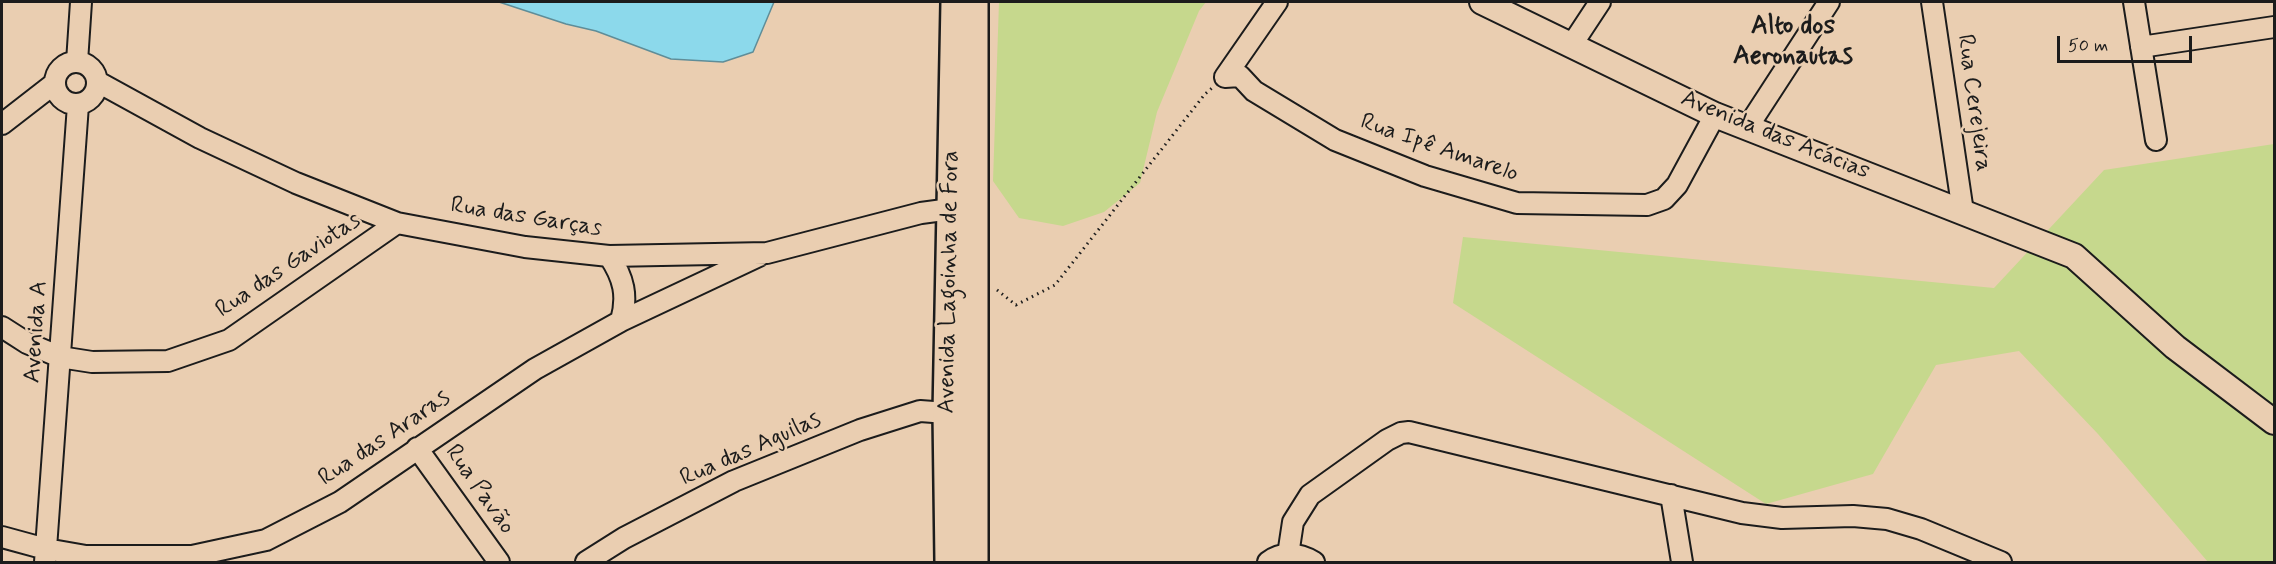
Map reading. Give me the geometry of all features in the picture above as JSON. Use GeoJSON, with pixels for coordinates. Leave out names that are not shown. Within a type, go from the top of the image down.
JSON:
{"type":"FeatureCollection","features":[{"type":"Feature","properties":{"kind":"main road","name":"Avenida Lagoinha de Fora"},"geometry":{"type":"LineString","coordinates":[[955,2],[962,210],[973,272],[974,562]]}},
{"type":"Feature","properties":{"kind":"main road","name":"Avenida Lagoinha de Fora"},"geometry":{"type":"LineString","coordinates":[[949,562],[947,413],[974,2]]}},
{"type":"Feature","properties":{"kind":"street"},"geometry":{"type":"LineString","coordinates":[[77,62],[81,2]]}},
{"type":"Feature","properties":{"kind":"street"},"geometry":{"type":"LineString","coordinates":[[1225,77],[1277,2]]}},
{"type":"Feature","properties":{"kind":"street","name":"Avenida das Acácias"},"geometry":{"type":"LineString","coordinates":[[1482,2],[1715,115],[2074,256],[2175,347],[2274,422]]}},
{"type":"Feature","properties":{"kind":"street"},"geometry":{"type":"LineString","coordinates":[[1571,46],[1600,2]]}},
{"type":"Feature","properties":{"kind":"street"},"geometry":{"type":"LineString","coordinates":[[1747,128],[1829,2]]}},
{"type":"Feature","properties":{"kind":"street","name":"Rua Cerejeira"},"geometry":{"type":"LineString","coordinates":[[1932,2],[1963,212]]}},
{"type":"Feature","properties":{"kind":"street"},"geometry":{"type":"LineString","coordinates":[[2134,2],[2156,140]]}},
{"type":"Feature","properties":{"kind":"street"},"geometry":{"type":"LineString","coordinates":[[2141,47],[2274,27]]}},
{"type":"Feature","properties":{"kind":"street"},"geometry":{"type":"LineString","coordinates":[[77,62],[91,68],[98,82],[92,98],[78,105],[63,100],[58,95],[55,83],[59,71],[64,66],[77,62]]}},
{"type":"Feature","properties":{"kind":"street","name":"Rua Ipê Amarelo"},"geometry":{"type":"LineString","coordinates":[[1225,77],[1240,76],[1254,91],[1335,140],[1425,176],[1517,203],[1647,205],[1664,199],[1677,185],[1715,115]]}},
{"type":"Feature","properties":{"kind":"street","name":"Rua das Garças"},"geometry":{"type":"LineString","coordinates":[[98,82],[200,138],[296,183],[397,223],[525,247],[609,256],[767,253],[921,213],[962,210]]}},
{"type":"Feature","properties":{"kind":"street"},"geometry":{"type":"LineString","coordinates":[[2,124],[55,83]]}},
{"type":"Feature","properties":{"kind":"street","name":"Avenida A"},"geometry":{"type":"LineString","coordinates":[[46,556],[78,105]]}},
{"type":"Feature","properties":{"kind":"street","name":"Rua das Gaviotas"},"geometry":{"type":"LineString","coordinates":[[2,327],[27,343],[60,357],[92,362],[168,361],[229,340],[397,223]]}},
{"type":"Feature","properties":{"kind":"street","name":"Rua das Araras"},"geometry":{"type":"LineString","coordinates":[[2,537],[46,556],[192,556],[266,540],[340,502],[535,369],[621,321],[767,253]]}},
{"type":"Feature","properties":{"kind":"street"},"geometry":{"type":"LineString","coordinates":[[609,256],[619,270],[625,287],[626,305],[621,321]]}},
{"type":"Feature","properties":{"kind":"street","name":"Rua das Aguilas"},"geometry":{"type":"LineString","coordinates":[[586,562],[624,538],[734,481],[870,427],[920,411],[947,413]]}},
{"type":"Feature","properties":{"kind":"street"},"geometry":{"type":"LineString","coordinates":[[1288,555],[1293,522],[1310,495],[1387,440],[1409,432],[1762,516],[1809,519],[1852,516],[1887,519],[1922,529],[2001,562]]}},
{"type":"Feature","properties":{"kind":"street","name":"Rua Pavão"},"geometry":{"type":"LineString","coordinates":[[417,448],[499,562]]}},
{"type":"Feature","properties":{"kind":"street"},"geometry":{"type":"LineString","coordinates":[[1671,495],[1682,562]]}},
{"type":"Feature","properties":{"kind":"street"},"geometry":{"type":"LineString","coordinates":[[1268,562],[1279,556],[1288,555],[1314,562]]}},
{"type":"Feature","properties":{"kind":"path"},"geometry":{"type":"LineString","coordinates":[[973,272],[1016,305],[1055,285],[1205,94],[1225,77]]}},
{"type":"Feature","properties":{"kind":"green space"},"geometry":{"type":"Polygon","coordinates":[[[999,2],[1206,2],[1199,11],[1157,112],[1140,183],[1104,212],[1063,226],[1019,218],[993,181],[999,2]]]}},
{"type":"Feature","properties":{"kind":"green space"},"geometry":{"type":"Polygon","coordinates":[[[2274,144],[2274,562],[2208,562],[2098,434],[2019,351],[1936,365],[1873,474],[1766,504],[1453,303],[1463,237],[1994,288],[2104,170],[2274,144]]]}},
{"type":"Feature","properties":{"kind":"water"},"geometry":{"type":"Polygon","coordinates":[[[499,2],[774,2],[753,52],[723,62],[671,59],[596,31],[566,24],[499,2]]]}},
{"type":"Feature","properties":{"kind":"district","name":"Alto dos Aeronautas"},"geometry":{"type":"Point","coordinates":[1793,43]}}]}
